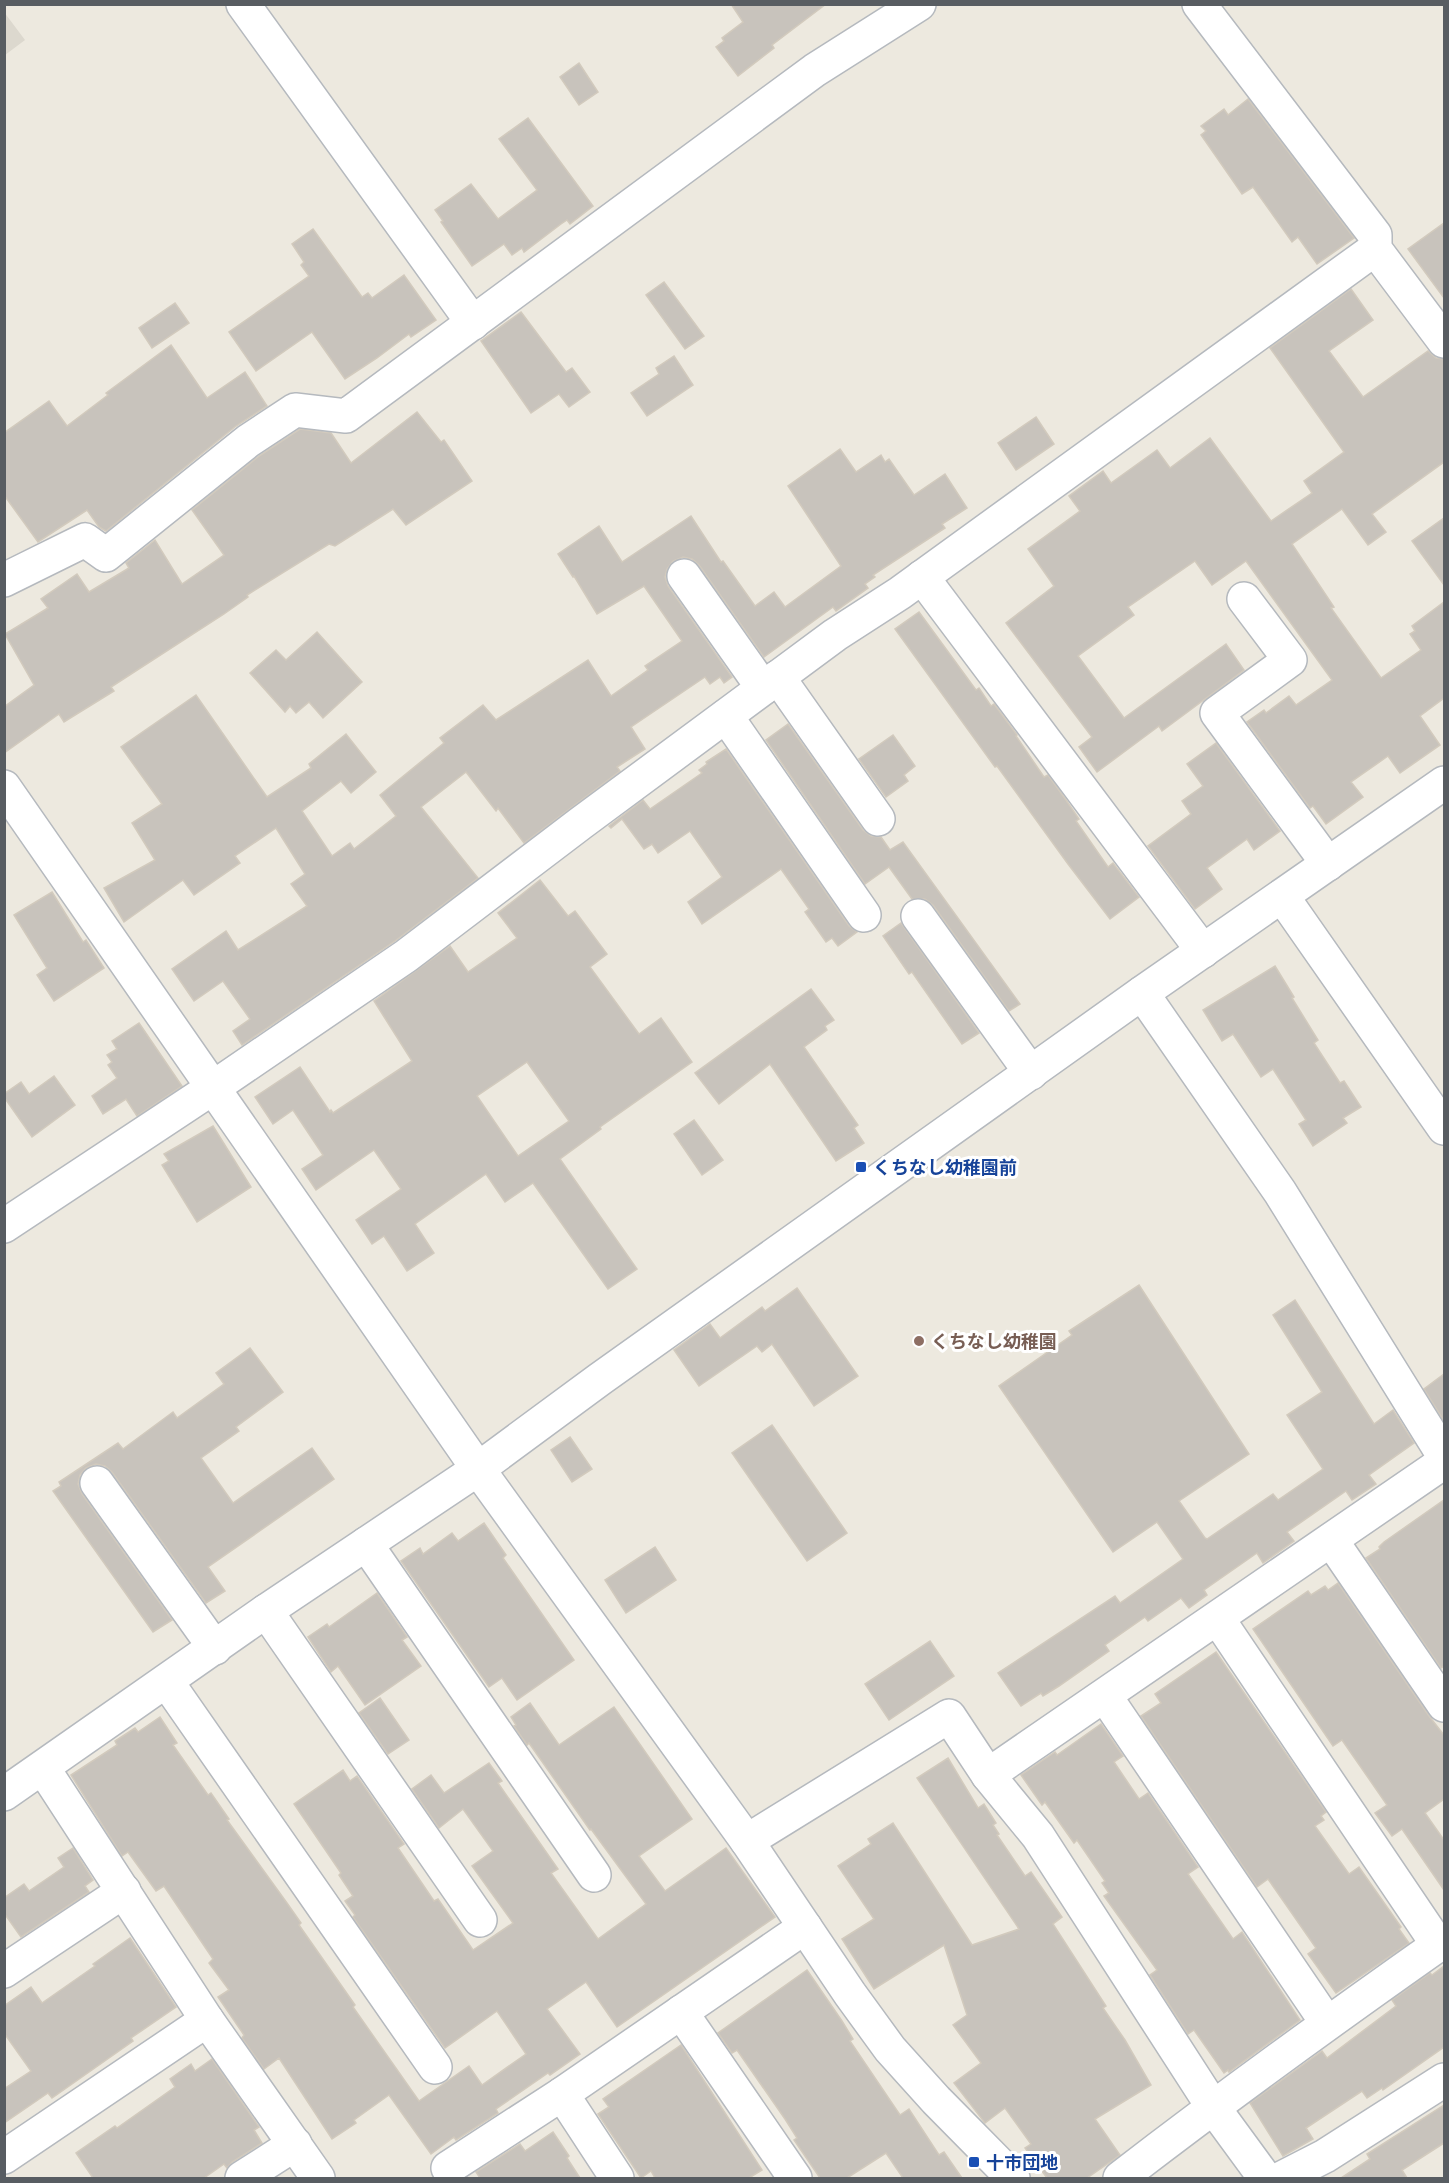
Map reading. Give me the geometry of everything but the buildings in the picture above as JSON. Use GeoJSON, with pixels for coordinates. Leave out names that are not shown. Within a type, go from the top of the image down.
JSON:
{"type":"FeatureCollection","features":[{"type":"Feature","properties":{"kind":"street"},"geometry":{"type":"LineString","coordinates":[[243,4],[473,323]]}},
{"type":"Feature","properties":{"kind":"street"},"geometry":{"type":"LineString","coordinates":[[4,580],[85,540],[106,555],[248,441],[295,410],[346,416],[815,70],[919,4]]}},
{"type":"Feature","properties":{"kind":"street"},"geometry":{"type":"LineString","coordinates":[[1199,4],[1375,235],[1375,249],[1444,341]]}},
{"type":"Feature","properties":{"kind":"street"},"geometry":{"type":"LineString","coordinates":[[4,1226],[406,956],[835,635],[922,577],[1375,249]]}},
{"type":"Feature","properties":{"kind":"street"},"geometry":{"type":"LineString","coordinates":[[684,576],[878,819]]}},
{"type":"Feature","properties":{"kind":"street"},"geometry":{"type":"LineString","coordinates":[[922,577],[1203,951]]}},
{"type":"Feature","properties":{"kind":"street"},"geometry":{"type":"LineString","coordinates":[[1244,599],[1290,660],[1217,713],[1328,864]]}},
{"type":"Feature","properties":{"kind":"street"},"geometry":{"type":"LineString","coordinates":[[726,716],[864,915]]}},
{"type":"Feature","properties":{"kind":"street"},"geometry":{"type":"LineString","coordinates":[[4,1794],[266,1611],[478,1469],[600,1379],[1142,993],[1444,783]]}},
{"type":"Feature","properties":{"kind":"street"},"geometry":{"type":"LineString","coordinates":[[4,787],[478,1469],[747,1841],[850,1994],[890,2049],[936,2100],[1013,2178]]}},
{"type":"Feature","properties":{"kind":"street"},"geometry":{"type":"LineString","coordinates":[[1282,896],[1444,1128]]}},
{"type":"Feature","properties":{"kind":"street"},"geometry":{"type":"LineString","coordinates":[[918,916],[1031,1073]]}},
{"type":"Feature","properties":{"kind":"street"},"geometry":{"type":"LineString","coordinates":[[1142,993],[1280,1192],[1444,1456]]}},
{"type":"Feature","properties":{"kind":"street"},"geometry":{"type":"LineString","coordinates":[[988,1775],[1444,1462]]}},
{"type":"Feature","properties":{"kind":"street"},"geometry":{"type":"LineString","coordinates":[[97,1483],[214,1648]]}},
{"type":"Feature","properties":{"kind":"street"},"geometry":{"type":"LineString","coordinates":[[1331,1540],[1444,1706]]}},
{"type":"Feature","properties":{"kind":"street"},"geometry":{"type":"LineString","coordinates":[[366,1544],[594,1875]]}},
{"type":"Feature","properties":{"kind":"street"},"geometry":{"type":"LineString","coordinates":[[266,1611],[480,1920]]}},
{"type":"Feature","properties":{"kind":"street"},"geometry":{"type":"LineString","coordinates":[[1120,2178],[1327,2023],[1441,1943],[1218,1619]]}},
{"type":"Feature","properties":{"kind":"street"},"geometry":{"type":"LineString","coordinates":[[167,1682],[435,2067]]}},
{"type":"Feature","properties":{"kind":"street"},"geometry":{"type":"LineString","coordinates":[[1105,1696],[1327,2023]]}},
{"type":"Feature","properties":{"kind":"street"},"geometry":{"type":"LineString","coordinates":[[747,1841],[949,1716],[988,1775],[1038,1836],[1213,2107],[1265,2178]]}},
{"type":"Feature","properties":{"kind":"street"},"geometry":{"type":"LineString","coordinates":[[43,1768],[207,2020],[318,2178]]}},
{"type":"Feature","properties":{"kind":"street"},"geometry":{"type":"LineString","coordinates":[[4,1971],[124,1891]]}},
{"type":"Feature","properties":{"kind":"street"},"geometry":{"type":"LineString","coordinates":[[448,2168],[562,2094],[806,1927]]}},
{"type":"Feature","properties":{"kind":"street"},"geometry":{"type":"LineString","coordinates":[[681,2012],[795,2178]]}},
{"type":"Feature","properties":{"kind":"street"},"geometry":{"type":"LineString","coordinates":[[4,2157],[207,2020]]}},
{"type":"Feature","properties":{"kind":"street"},"geometry":{"type":"LineString","coordinates":[[1282,2178],[1325,2156],[1444,2080]]}},
{"type":"Feature","properties":{"kind":"street"},"geometry":{"type":"LineString","coordinates":[[562,2094],[617,2178]]}},
{"type":"Feature","properties":{"kind":"street"},"geometry":{"type":"LineString","coordinates":[[242,2178],[295,2144]]}},
{"type":"Feature","properties":{"kind":"shaded area"},"geometry":{"type":"Polygon","coordinates":[[[4,12],[25,40],[5,55],[4,55],[4,12]]]}},
{"type":"Feature","properties":{"kind":"place","name":"くちなし幼稚園前"},"geometry":{"type":"Point","coordinates":[861,1167]}},
{"type":"Feature","properties":{"kind":"place","name":"くちなし幼稚園"},"geometry":{"type":"Point","coordinates":[919,1341]}},
{"type":"Feature","properties":{"kind":"place","name":"十市団地"},"geometry":{"type":"Point","coordinates":[974,2162]}}]}
